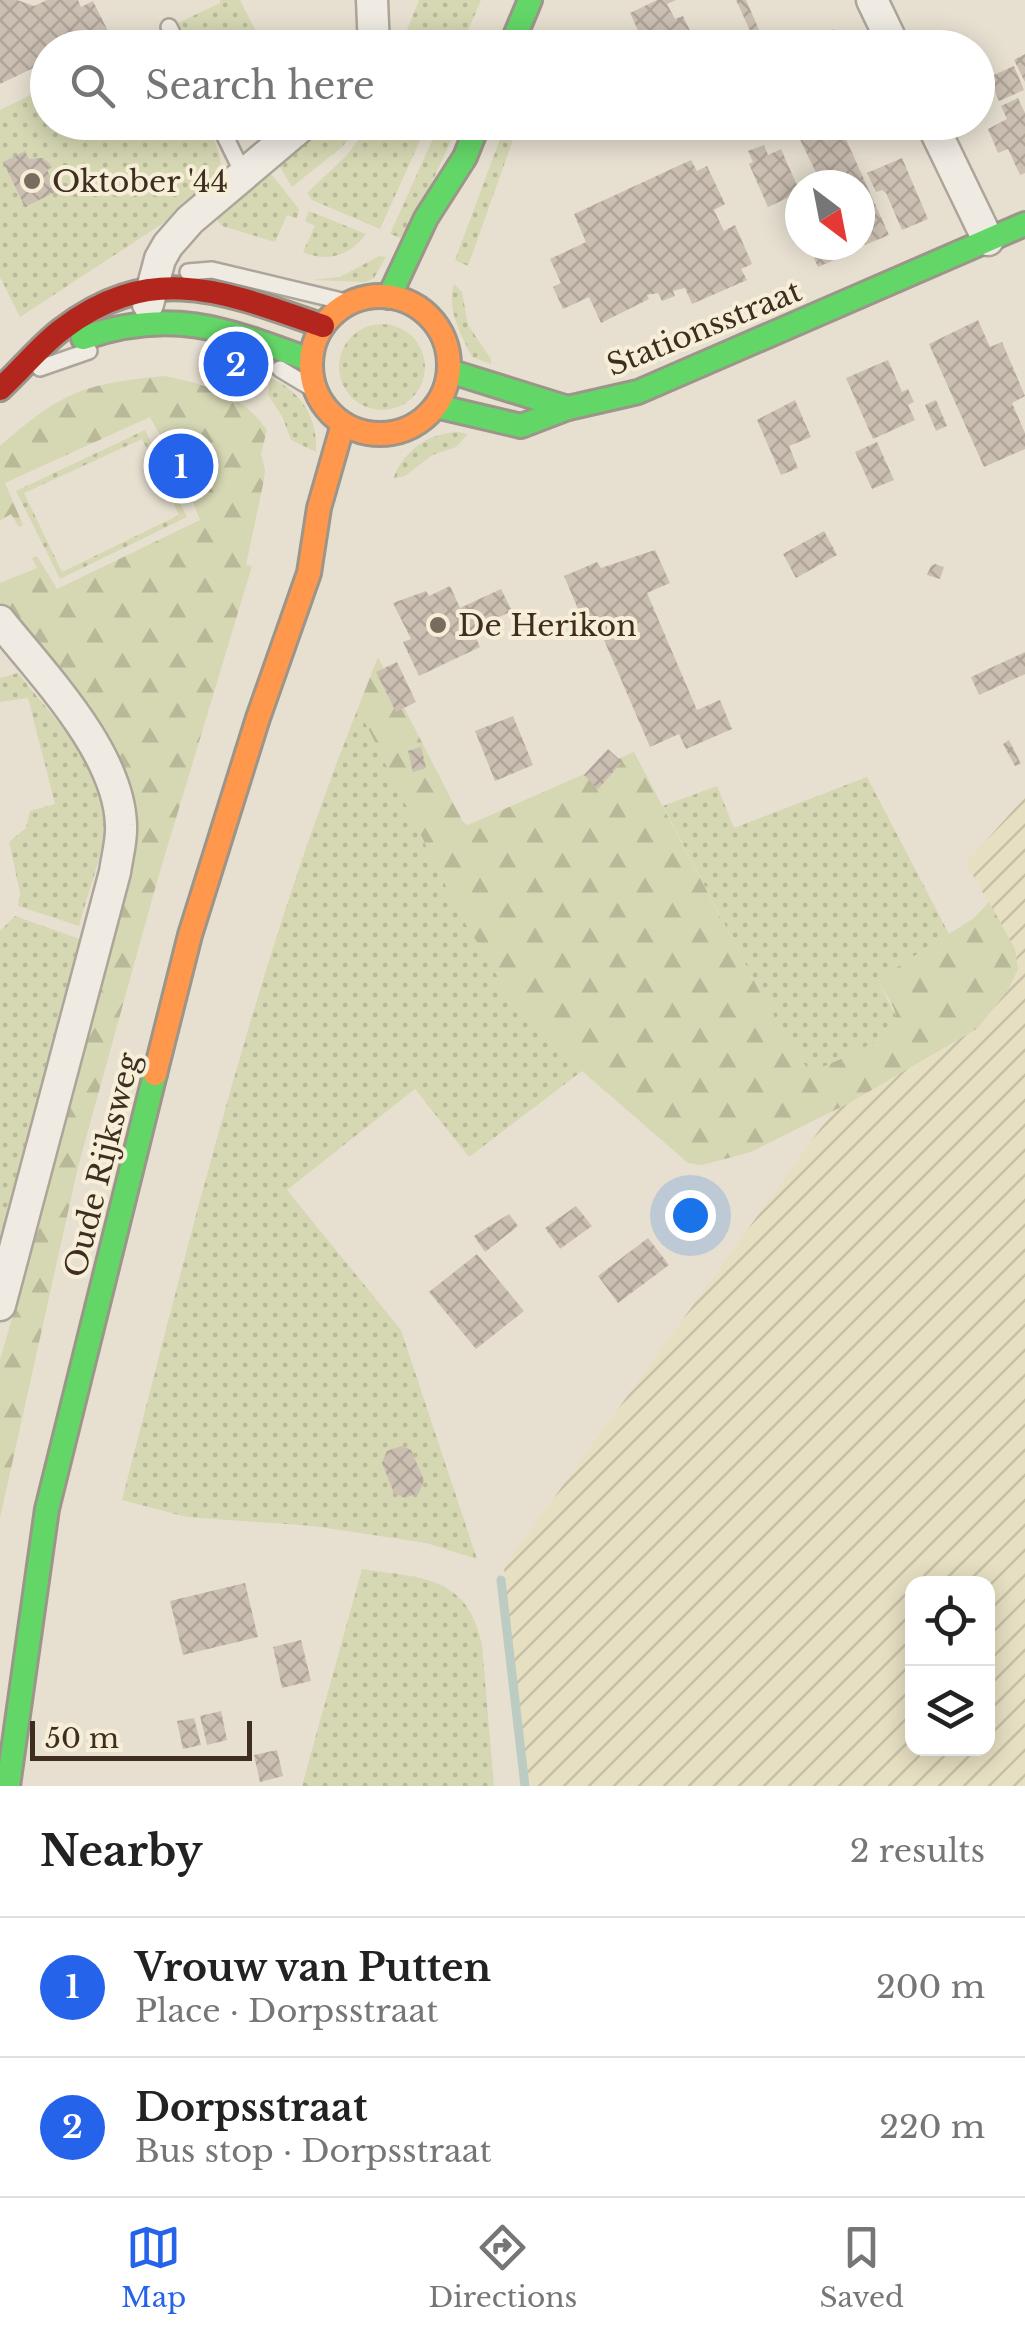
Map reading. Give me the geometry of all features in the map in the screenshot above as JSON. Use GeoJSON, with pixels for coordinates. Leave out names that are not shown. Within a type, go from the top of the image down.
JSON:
{"type":"FeatureCollection","features":[{"type":"Feature","properties":{"kind":"main road"},"geometry":{"type":"LineString","coordinates":[[518,30],[530,0]]}},
{"type":"Feature","properties":{"kind":"main road"},"geometry":{"type":"LineString","coordinates":[[389,297],[426,218],[472,140]]}},
{"type":"Feature","properties":{"kind":"main road"},"geometry":{"type":"LineString","coordinates":[[456,210],[465,157]]}},
{"type":"Feature","properties":{"kind":"main road","name":"Stationsstraat"},"geometry":{"type":"LineString","coordinates":[[436,406],[521,426],[568,408],[638,392],[1025,224]]}},
{"type":"Feature","properties":{"kind":"main road"},"geometry":{"type":"LineString","coordinates":[[421,310],[432,282]]}},
{"type":"Feature","properties":{"kind":"main road"},"geometry":{"type":"LineString","coordinates":[[9,382],[56,334],[84,315],[112,299],[152,288],[205,292],[322,326]]}},
{"type":"Feature","properties":{"kind":"main road"},"geometry":{"type":"LineString","coordinates":[[389,297],[421,310],[443,337],[449,371],[436,406],[409,428],[376,434],[343,424],[326,410],[314,390],[310,360],[322,326],[350,303],[389,297]]}},
{"type":"Feature","properties":{"kind":"main road"},"geometry":{"type":"LineString","coordinates":[[9,382],[96,333],[144,320],[186,320],[230,331],[310,360]]}},
{"type":"Feature","properties":{"kind":"main road"},"geometry":{"type":"LineString","coordinates":[[449,371],[568,408]]}},
{"type":"Feature","properties":{"kind":"main road","name":"Oude Rijksweg"},"geometry":{"type":"LineString","coordinates":[[8,1786],[52,1490],[190,935],[308,572],[320,508],[343,424]]}},
{"type":"Feature","properties":{"kind":"main road"},"geometry":{"type":"LineString","coordinates":[[365,462],[376,434]]}},
{"type":"Feature","properties":{"kind":"main road","name":"Oude Rijksweg"},"geometry":{"type":"LineString","coordinates":[[308,572],[336,530]]}},
{"type":"Feature","properties":{"kind":"street"},"geometry":{"type":"LineString","coordinates":[[372,0],[373,30]]}},
{"type":"Feature","properties":{"kind":"street"},"geometry":{"type":"LineString","coordinates":[[872,0],[886,30]]}},
{"type":"Feature","properties":{"kind":"street"},"geometry":{"type":"LineString","coordinates":[[144,320],[168,244],[190,220],[285,140]]}},
{"type":"Feature","properties":{"kind":"street"},"geometry":{"type":"LineString","coordinates":[[940,140],[988,240]]}},
{"type":"Feature","properties":{"kind":"street"},"geometry":{"type":"LineString","coordinates":[[0,620],[104,758],[116,789],[122,828],[115,872],[0,1305]]}},
{"type":"Feature","properties":{"kind":"lane"},"geometry":{"type":"LineString","coordinates":[[227,140],[244,175]]}},
{"type":"Feature","properties":{"kind":"lane"},"geometry":{"type":"LineString","coordinates":[[152,288],[192,271],[212,270],[350,303]]}},
{"type":"Feature","properties":{"kind":"lane"},"geometry":{"type":"LineString","coordinates":[[9,382],[139,337],[188,339],[266,360],[314,390]]}},
{"type":"Feature","properties":{"kind":"shaded area"},"geometry":{"type":"Polygon","coordinates":[[[1025,797],[1025,1786],[531,1786],[519,1745],[523,1742],[504,1567],[833,1111],[978,1028],[1009,988],[1015,949],[966,863],[1025,797]]]}},
{"type":"Feature","properties":{"kind":"green space"},"geometry":{"type":"Polygon","coordinates":[[[240,0],[255,30],[181,30],[178,23],[220,3],[240,0]]]}},
{"type":"Feature","properties":{"kind":"green space"},"geometry":{"type":"Polygon","coordinates":[[[419,0],[481,0],[468,30],[407,30],[419,0]]]}},
{"type":"Feature","properties":{"kind":"green space"},"geometry":{"type":"Polygon","coordinates":[[[30,95],[30,140],[214,140],[221,168],[213,186],[179,220],[171,218],[20,317],[0,277],[0,110],[30,95]]]}},
{"type":"Feature","properties":{"kind":"green space"},"geometry":{"type":"Polygon","coordinates":[[[302,140],[348,140],[292,187],[277,162],[302,140]]]}},
{"type":"Feature","properties":{"kind":"green space"},"geometry":{"type":"Polygon","coordinates":[[[358,140],[420,140],[380,229],[312,200],[307,193],[358,140]]]}},
{"type":"Feature","properties":{"kind":"green space"},"geometry":{"type":"Polygon","coordinates":[[[432,140],[451,140],[406,240],[390,234],[432,140]]]}},
{"type":"Feature","properties":{"kind":"green space"},"geometry":{"type":"Polygon","coordinates":[[[500,140],[513,140],[468,266],[455,260],[500,140]]]}},
{"type":"Feature","properties":{"kind":"green space"},"geometry":{"type":"Polygon","coordinates":[[[267,169],[299,209],[297,219],[287,215],[275,242],[222,226],[214,216],[267,169]]]}},
{"type":"Feature","properties":{"kind":"green space"},"geometry":{"type":"Polygon","coordinates":[[[309,211],[366,234],[338,255],[321,257],[303,252],[315,226],[305,221],[309,211]]]}},
{"type":"Feature","properties":{"kind":"green space"},"geometry":{"type":"Polygon","coordinates":[[[379,256],[386,257],[374,278],[366,282],[312,280],[340,277],[379,256]]]}},
{"type":"Feature","properties":{"kind":"green space"},"geometry":{"type":"Polygon","coordinates":[[[454,284],[462,292],[468,325],[491,364],[472,357],[463,339],[453,312],[454,284]]]}},
{"type":"Feature","properties":{"kind":"green space"},"geometry":{"type":"Polygon","coordinates":[[[382,324],[406,331],[418,343],[425,367],[418,391],[406,403],[382,410],[358,403],[346,391],[339,367],[346,343],[358,331],[382,324]]]}},
{"type":"Feature","properties":{"kind":"green space"},"geometry":{"type":"Polygon","coordinates":[[[164,376],[222,392],[246,408],[267,430],[261,454],[264,480],[246,565],[252,566],[158,878],[78,1167],[0,1518],[0,1360],[124,879],[135,812],[128,777],[115,751],[79,697],[0,602],[0,583],[37,568],[32,558],[37,556],[57,589],[200,520],[188,490],[198,482],[205,464],[197,448],[189,444],[166,446],[150,417],[5,483],[23,525],[19,527],[11,514],[0,521],[0,446],[40,413],[74,394],[112,383],[164,376]]]}},
{"type":"Feature","properties":{"kind":"green space"},"geometry":{"type":"Polygon","coordinates":[[[270,377],[291,390],[305,407],[314,428],[316,452],[291,440],[268,395],[270,377]]]}},
{"type":"Feature","properties":{"kind":"green space"},"geometry":{"type":"Polygon","coordinates":[[[145,430],[187,517],[60,579],[16,491],[145,430]],[[142,439],[24,493],[62,572],[179,515],[142,439]]]}},
{"type":"Feature","properties":{"kind":"green space"},"geometry":{"type":"Polygon","coordinates":[[[459,432],[468,434],[456,447],[432,455],[405,476],[393,479],[418,445],[459,432]]]}},
{"type":"Feature","properties":{"kind":"green space"},"geometry":{"type":"Polygon","coordinates":[[[378,657],[468,825],[634,752],[763,998],[809,1072],[885,1034],[896,1015],[880,978],[974,918],[989,902],[1015,949],[1018,969],[1009,988],[978,1028],[851,1102],[751,1152],[702,1165],[688,1163],[582,1071],[513,1002],[460,914],[358,708],[378,657]]]}},
{"type":"Feature","properties":{"kind":"green space"},"geometry":{"type":"Polygon","coordinates":[[[18,673],[77,748],[99,791],[104,835],[79,926],[18,906],[20,893],[9,842],[26,828],[30,811],[55,804],[28,698],[0,702],[0,678],[18,673]]]}},
{"type":"Feature","properties":{"kind":"green space"},"geometry":{"type":"Polygon","coordinates":[[[358,708],[460,914],[513,1002],[582,1071],[469,1157],[415,1089],[287,1190],[401,1330],[477,1559],[426,1543],[313,1526],[187,1517],[122,1500],[200,1200],[257,1001],[321,805],[358,708]]]}},
{"type":"Feature","properties":{"kind":"green space"},"geometry":{"type":"Polygon","coordinates":[[[867,777],[949,934],[880,978],[896,1016],[896,1023],[888,1031],[856,1053],[809,1072],[763,998],[663,806],[717,786],[734,828],[867,777]]]}},
{"type":"Feature","properties":{"kind":"green space"},"geometry":{"type":"Polygon","coordinates":[[[15,916],[85,941],[0,1265],[0,931],[15,916]]]}},
{"type":"Feature","properties":{"kind":"green space"},"geometry":{"type":"Polygon","coordinates":[[[362,1569],[439,1584],[466,1605],[482,1645],[494,1786],[302,1786],[362,1569]]]}},
{"type":"Feature","properties":{"kind":"building"},"geometry":{"type":"Polygon","coordinates":[[[0,0],[34,6],[47,0],[78,0],[81,7],[93,1],[108,30],[30,30],[30,70],[0,84],[0,0]]]}},
{"type":"Feature","properties":{"kind":"building"},"geometry":{"type":"Polygon","coordinates":[[[657,0],[676,0],[667,4],[675,19],[683,16],[690,30],[638,30],[630,13],[657,0]]]}},
{"type":"Feature","properties":{"kind":"building"},"geometry":{"type":"Polygon","coordinates":[[[736,0],[746,0],[759,30],[750,30],[736,0]]]}},
{"type":"Feature","properties":{"kind":"building"},"geometry":{"type":"Polygon","coordinates":[[[1025,54],[1025,82],[1014,60],[1025,54]]]}},
{"type":"Feature","properties":{"kind":"building"},"geometry":{"type":"Polygon","coordinates":[[[1014,66],[1024,90],[999,101],[995,74],[1014,66]]]}},
{"type":"Feature","properties":{"kind":"building"},"geometry":{"type":"Polygon","coordinates":[[[1018,98],[1025,113],[1025,173],[1020,175],[1008,149],[998,153],[993,140],[995,125],[1007,119],[1001,106],[1018,98]]]}},
{"type":"Feature","properties":{"kind":"building"},"geometry":{"type":"Polygon","coordinates":[[[800,140],[846,140],[860,170],[815,170],[800,140]]]}},
{"type":"Feature","properties":{"kind":"building"},"geometry":{"type":"Polygon","coordinates":[[[764,145],[768,155],[781,149],[790,170],[785,170],[785,199],[768,207],[749,164],[753,162],[748,151],[764,145]]]}},
{"type":"Feature","properties":{"kind":"building","name":"Oktober '44"},"geometry":{"type":"Polygon","coordinates":[[[25,151],[29,159],[42,158],[52,167],[47,170],[57,191],[25,207],[3,162],[25,151]]]}},
{"type":"Feature","properties":{"kind":"building"},"geometry":{"type":"Polygon","coordinates":[[[902,158],[928,219],[902,230],[886,193],[875,190],[874,170],[902,158]]]}},
{"type":"Feature","properties":{"kind":"building"},"geometry":{"type":"Polygon","coordinates":[[[691,160],[697,171],[707,166],[725,204],[714,210],[724,231],[735,225],[752,264],[741,269],[747,280],[692,304],[685,288],[673,291],[675,296],[662,301],[658,293],[647,295],[649,299],[601,323],[589,297],[563,309],[553,287],[561,283],[550,259],[586,242],[574,214],[691,160]]]}},
{"type":"Feature","properties":{"kind":"building"},"geometry":{"type":"Polygon","coordinates":[[[875,204],[889,235],[875,241],[875,204]]]}},
{"type":"Feature","properties":{"kind":"building"},"geometry":{"type":"Polygon","coordinates":[[[815,260],[834,260],[818,267],[815,260]]]}},
{"type":"Feature","properties":{"kind":"building"},"geometry":{"type":"Polygon","coordinates":[[[978,320],[990,347],[1002,342],[1025,396],[1012,403],[1025,433],[1025,449],[984,467],[929,344],[978,320]]]}},
{"type":"Feature","properties":{"kind":"building"},"geometry":{"type":"Polygon","coordinates":[[[888,360],[902,392],[908,389],[914,402],[908,405],[915,420],[873,439],[846,378],[888,360]]]}},
{"type":"Feature","properties":{"kind":"building"},"geometry":{"type":"Polygon","coordinates":[[[795,400],[811,437],[789,446],[798,468],[781,475],[757,420],[795,400]]]}},
{"type":"Feature","properties":{"kind":"building"},"geometry":{"type":"Polygon","coordinates":[[[936,400],[947,426],[936,431],[925,405],[936,400]]]}},
{"type":"Feature","properties":{"kind":"building"},"geometry":{"type":"Polygon","coordinates":[[[877,442],[894,480],[872,489],[855,452],[877,442]]]}},
{"type":"Feature","properties":{"kind":"building"},"geometry":{"type":"Polygon","coordinates":[[[824,531],[837,555],[796,578],[783,554],[824,531]]]}},
{"type":"Feature","properties":{"kind":"building"},"geometry":{"type":"Polygon","coordinates":[[[655,550],[670,583],[647,593],[697,710],[720,700],[732,729],[686,749],[679,734],[650,747],[598,626],[587,630],[564,576],[597,562],[601,568],[655,550]]]}},
{"type":"Feature","properties":{"kind":"building"},"geometry":{"type":"Polygon","coordinates":[[[935,564],[944,567],[940,579],[927,575],[935,564]]]}},
{"type":"Feature","properties":{"kind":"building"},"geometry":{"type":"Polygon","coordinates":[[[450,586],[460,608],[501,589],[512,611],[472,629],[480,647],[419,676],[403,642],[411,639],[393,603],[426,591],[429,596],[450,586]]]}},
{"type":"Feature","properties":{"kind":"building"},"geometry":{"type":"Polygon","coordinates":[[[1025,652],[1025,674],[979,695],[971,677],[1025,652]]]}},
{"type":"Feature","properties":{"kind":"building"},"geometry":{"type":"Polygon","coordinates":[[[397,662],[416,702],[396,712],[376,672],[397,662]]]}},
{"type":"Feature","properties":{"kind":"building"},"geometry":{"type":"Polygon","coordinates":[[[513,716],[533,765],[495,781],[475,731],[513,716]]]}},
{"type":"Feature","properties":{"kind":"building"},"geometry":{"type":"Polygon","coordinates":[[[1009,740],[1021,764],[1015,766],[1003,744],[1009,740]]]}},
{"type":"Feature","properties":{"kind":"building"},"geometry":{"type":"Polygon","coordinates":[[[421,747],[426,768],[413,772],[408,751],[421,747]]]}},
{"type":"Feature","properties":{"kind":"building"},"geometry":{"type":"Polygon","coordinates":[[[608,749],[622,762],[598,789],[584,775],[608,749]]]}},
{"type":"Feature","properties":{"kind":"building"},"geometry":{"type":"Polygon","coordinates":[[[576,1206],[592,1226],[560,1249],[545,1228],[576,1206]]]}},
{"type":"Feature","properties":{"kind":"building"},"geometry":{"type":"Polygon","coordinates":[[[509,1214],[518,1226],[485,1252],[474,1236],[509,1214]]]}},
{"type":"Feature","properties":{"kind":"building"},"geometry":{"type":"Polygon","coordinates":[[[648,1238],[669,1265],[618,1303],[598,1276],[648,1238]]]}},
{"type":"Feature","properties":{"kind":"building"},"geometry":{"type":"Polygon","coordinates":[[[477,1254],[524,1311],[476,1349],[429,1292],[477,1254]]]}},
{"type":"Feature","properties":{"kind":"building"},"geometry":{"type":"Polygon","coordinates":[[[401,1446],[411,1450],[424,1480],[419,1493],[405,1498],[394,1493],[382,1463],[387,1451],[401,1446]]]}},
{"type":"Feature","properties":{"kind":"building"},"geometry":{"type":"Polygon","coordinates":[[[245,1583],[258,1637],[183,1655],[170,1601],[245,1583]]]}},
{"type":"Feature","properties":{"kind":"building"},"geometry":{"type":"Polygon","coordinates":[[[301,1640],[311,1681],[282,1688],[273,1647],[301,1640]]]}},
{"type":"Feature","properties":{"kind":"building"},"geometry":{"type":"Polygon","coordinates":[[[221,1711],[227,1740],[207,1745],[200,1716],[221,1711]]]}},
{"type":"Feature","properties":{"kind":"building"},"geometry":{"type":"Polygon","coordinates":[[[194,1718],[201,1745],[183,1749],[177,1721],[194,1718]]]}},
{"type":"Feature","properties":{"kind":"building"},"geometry":{"type":"Polygon","coordinates":[[[277,1750],[283,1776],[260,1782],[254,1755],[277,1750]]]}},
{"type":"Feature","properties":{"kind":"waterway"},"geometry":{"type":"LineString","coordinates":[[501,1580],[525,1786]]}},
{"type":"Feature","properties":{"kind":"traffic: fast"},"geometry":{"type":"LineString","coordinates":[[518,30],[530,0]]}},
{"type":"Feature","properties":{"kind":"traffic: fast"},"geometry":{"type":"LineString","coordinates":[[389,297],[426,218],[472,140]]}},
{"type":"Feature","properties":{"kind":"traffic: fast"},"geometry":{"type":"LineString","coordinates":[[436,406],[521,426],[568,408],[638,392],[1025,224]]}},
{"type":"Feature","properties":{"kind":"traffic: fast"},"geometry":{"type":"LineString","coordinates":[[83,338],[144,324],[171,323],[224,331],[310,360]]}},
{"type":"Feature","properties":{"kind":"traffic: fast"},"geometry":{"type":"LineString","coordinates":[[449,371],[568,408]]}},
{"type":"Feature","properties":{"kind":"traffic: fast"},"geometry":{"type":"LineString","coordinates":[[8,1786],[47,1509],[155,1074]]}},
{"type":"Feature","properties":{"kind":"traffic: slow"},"geometry":{"type":"LineString","coordinates":[[380,296],[406,301],[429,316],[444,339],[449,365],[444,391],[429,414],[406,429],[380,434],[354,429],[331,414],[316,391],[311,365],[316,339],[331,316],[354,301],[380,296]]}},
{"type":"Feature","properties":{"kind":"traffic: slow"},"geometry":{"type":"LineString","coordinates":[[155,1074],[190,935],[258,718],[309,573],[319,508],[343,424]]}},
{"type":"Feature","properties":{"kind":"traffic: jam"},"geometry":{"type":"LineString","coordinates":[[0,389],[61,330],[94,308],[127,295],[158,289],[221,294],[323,326]]}},
{"type":"Feature","properties":{"kind":"place","name":"Oktober '44"},"geometry":{"type":"Point","coordinates":[32,181]}},
{"type":"Feature","properties":{"kind":"place","name":"Dorpsstraat"},"geometry":{"type":"Point","coordinates":[236,364]}},
{"type":"Feature","properties":{"kind":"place","name":"Vrouw van Putten"},"geometry":{"type":"Point","coordinates":[181,466]}},
{"type":"Feature","properties":{"kind":"place","name":"De Herikon"},"geometry":{"type":"Point","coordinates":[438,625]}}]}
